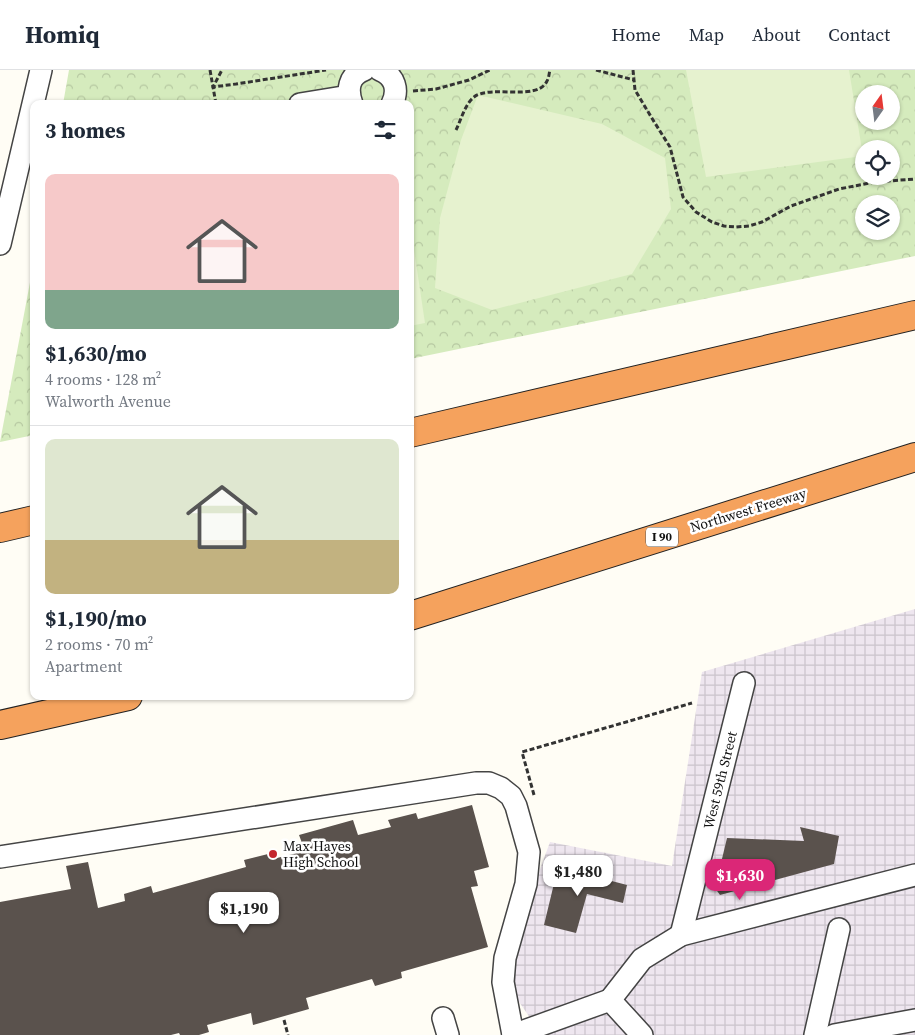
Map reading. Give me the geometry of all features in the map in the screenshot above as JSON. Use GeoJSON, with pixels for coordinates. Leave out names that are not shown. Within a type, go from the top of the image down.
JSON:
{"type":"FeatureCollection","features":[{"type":"Feature","properties":{"kind":"highway"},"geometry":{"type":"LineString","coordinates":[[414,432],[915,315]]}},
{"type":"Feature","properties":{"kind":"highway","name":"Northwest Freeway"},"geometry":{"type":"LineString","coordinates":[[414,615],[915,457]]}},
{"type":"Feature","properties":{"kind":"highway"},"geometry":{"type":"LineString","coordinates":[[0,528],[30,521]]}},
{"type":"Feature","properties":{"kind":"highway"},"geometry":{"type":"LineString","coordinates":[[0,725],[110,700]]}},
{"type":"Feature","properties":{"kind":"street"},"geometry":{"type":"LineString","coordinates":[[36,100],[41,70]]}},
{"type":"Feature","properties":{"kind":"street"},"geometry":{"type":"LineString","coordinates":[[350,100],[349,86],[353,78],[364,70]]}},
{"type":"Feature","properties":{"kind":"street"},"geometry":{"type":"LineString","coordinates":[[380,70],[386,72],[392,79],[396,88],[395,97],[401,97]]}},
{"type":"Feature","properties":{"kind":"street"},"geometry":{"type":"LineString","coordinates":[[0,244],[5,198],[30,134]]}},
{"type":"Feature","properties":{"kind":"street","name":"West 59th Street"},"geometry":{"type":"LineString","coordinates":[[681,935],[744,683]]}},
{"type":"Feature","properties":{"kind":"street"},"geometry":{"type":"LineString","coordinates":[[0,857],[476,783],[489,784],[501,788],[510,796],[516,806],[529,852],[526,884],[505,958],[503,982],[513,1035],[610,1000],[642,959],[681,935],[915,875]]}},
{"type":"Feature","properties":{"kind":"street"},"geometry":{"type":"LineString","coordinates":[[815,1035],[839,930]]}},
{"type":"Feature","properties":{"kind":"street"},"geometry":{"type":"LineString","coordinates":[[610,1000],[642,1035]]}},
{"type":"Feature","properties":{"kind":"street"},"geometry":{"type":"LineString","coordinates":[[834,1035],[915,1020]]}},
{"type":"Feature","properties":{"kind":"path"},"geometry":{"type":"LineString","coordinates":[[210,70],[215,100]]}},
{"type":"Feature","properties":{"kind":"path"},"geometry":{"type":"LineString","coordinates":[[213,87],[222,70]]}},
{"type":"Feature","properties":{"kind":"path"},"geometry":{"type":"LineString","coordinates":[[213,87],[326,70]]}},
{"type":"Feature","properties":{"kind":"path"},"geometry":{"type":"LineString","coordinates":[[401,97],[469,80],[490,70]]}},
{"type":"Feature","properties":{"kind":"path"},"geometry":{"type":"LineString","coordinates":[[456,130],[467,106],[475,96],[491,91],[517,92],[536,90],[547,83],[550,70]]}},
{"type":"Feature","properties":{"kind":"path"},"geometry":{"type":"LineString","coordinates":[[596,70],[634,80]]}},
{"type":"Feature","properties":{"kind":"path"},"geometry":{"type":"LineString","coordinates":[[633,70],[636,90],[652,120],[670,147],[684,197],[696,212],[712,222],[724,226],[749,226],[762,222],[791,206],[839,189],[875,182],[915,179]]}},
{"type":"Feature","properties":{"kind":"path"},"geometry":{"type":"LineString","coordinates":[[534,797],[522,752],[692,703]]}},
{"type":"Feature","properties":{"kind":"path"},"geometry":{"type":"LineString","coordinates":[[284,1020],[288,1035]]}},
{"type":"Feature","properties":{"kind":"shaded area"},"geometry":{"type":"Polygon","coordinates":[[[915,609],[915,1035],[542,1035],[501,976],[550,842],[672,866],[702,672],[915,609]]]}},
{"type":"Feature","properties":{"kind":"green space"},"geometry":{"type":"Polygon","coordinates":[[[69,70],[915,70],[915,256],[414,358],[414,100],[64,100],[69,70]]]}},
{"type":"Feature","properties":{"kind":"green space"},"geometry":{"type":"Polygon","coordinates":[[[686,70],[849,70],[855,107],[855,130],[859,130],[860,140],[855,140],[855,157],[706,177],[686,70]]]}},
{"type":"Feature","properties":{"kind":"green space"},"geometry":{"type":"Polygon","coordinates":[[[478,95],[602,124],[665,158],[671,209],[632,274],[492,310],[435,288],[440,218],[461,140],[478,95]]]}},
{"type":"Feature","properties":{"kind":"green space"},"geometry":{"type":"Polygon","coordinates":[[[414,250],[425,323],[414,325],[414,250]]]}},
{"type":"Feature","properties":{"kind":"green space"},"geometry":{"type":"Polygon","coordinates":[[[30,282],[30,436],[0,442],[30,282]]]}},
{"type":"Feature","properties":{"kind":"building"},"geometry":{"type":"Polygon","coordinates":[[[472,805],[489,867],[474,871],[478,886],[471,887],[488,947],[401,972],[402,978],[375,986],[372,979],[306,998],[309,1009],[253,1025],[251,1013],[207,1025],[209,1032],[199,1035],[180,1035],[179,1033],[171,1035],[0,1035],[0,902],[71,889],[66,866],[88,862],[98,908],[125,901],[124,894],[151,886],[153,893],[246,867],[244,860],[272,853],[273,859],[305,851],[299,835],[353,820],[358,835],[391,827],[388,820],[416,813],[418,819],[472,805]]]}},
{"type":"Feature","properties":{"kind":"building"},"geometry":{"type":"Polygon","coordinates":[[[800,827],[839,836],[834,864],[720,895],[715,888],[727,838],[804,841],[800,827]]]}},
{"type":"Feature","properties":{"kind":"building"},"geometry":{"type":"Polygon","coordinates":[[[558,867],[627,885],[623,903],[587,894],[576,933],[544,925],[558,867]]]}},
{"type":"Feature","properties":{"kind":"place","name":"Max Hayes High School"},"geometry":{"type":"Point","coordinates":[273,854]}}]}
